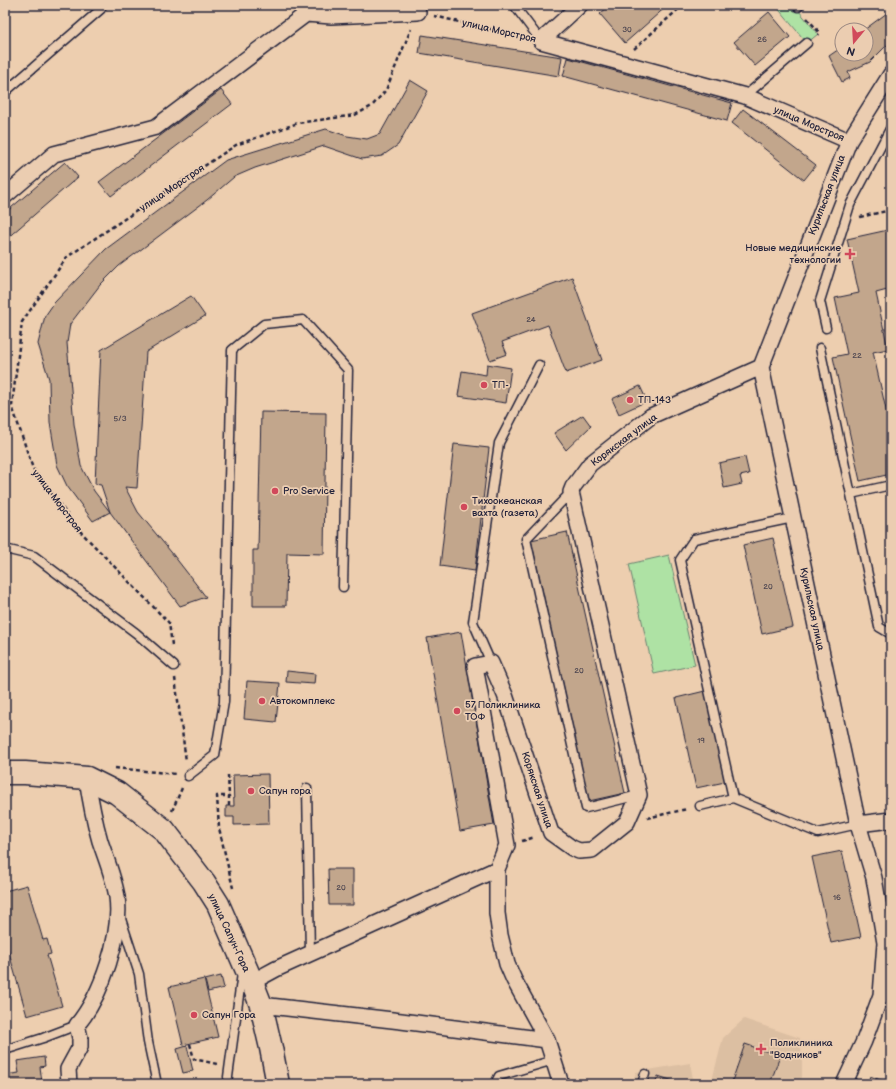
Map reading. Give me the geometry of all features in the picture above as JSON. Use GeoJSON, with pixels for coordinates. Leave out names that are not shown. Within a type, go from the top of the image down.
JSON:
{"type":"FeatureCollection","features":[{"type":"Feature","properties":{"kind":"main road"},"geometry":{"type":"LineString","coordinates":[[5,773],[25,773],[87,778]]}},
{"type":"Feature","properties":{"kind":"main road","name":"улица Сапун-Гора"},"geometry":{"type":"LineString","coordinates":[[87,778],[116,793],[164,830],[204,882],[218,904],[261,1005],[278,1084]]}},
{"type":"Feature","properties":{"kind":"street"},"geometry":{"type":"LineString","coordinates":[[541,40],[580,5]]}},
{"type":"Feature","properties":{"kind":"street"},"geometry":{"type":"LineString","coordinates":[[5,196],[54,154],[156,127],[306,14],[331,16],[418,12]]}},
{"type":"Feature","properties":{"kind":"street","name":"улица Морстроя"},"geometry":{"type":"LineString","coordinates":[[541,40],[744,96],[848,141]]}},
{"type":"Feature","properties":{"kind":"street","name":"Курильская улица"},"geometry":{"type":"LineString","coordinates":[[844,1084],[864,1041],[881,995],[885,943],[874,878],[858,824],[760,367],[848,141],[891,74]]}},
{"type":"Feature","properties":{"kind":"street","name":"Корякская улица"},"geometry":{"type":"LineString","coordinates":[[571,492],[573,486],[590,464],[651,416],[760,367]]}},
{"type":"Feature","properties":{"kind":"street"},"geometry":{"type":"LineString","coordinates":[[571,492],[639,795]]}},
{"type":"Feature","properties":{"kind":"street"},"geometry":{"type":"LineString","coordinates":[[491,663],[475,666],[507,845],[497,868],[497,913],[500,935],[507,964],[514,980],[547,1040],[561,1084]]}},
{"type":"Feature","properties":{"kind":"street","name":"Корякская улица"},"geometry":{"type":"LineString","coordinates":[[491,663],[505,695],[551,833],[572,848],[579,851],[592,850],[627,822],[639,795]]}},
{"type":"Feature","properties":{"kind":"street"},"geometry":{"type":"LineString","coordinates":[[69,1084],[68,1070],[80,1047],[80,1038],[77,1025],[87,1013],[106,969],[114,941],[118,911],[114,885],[95,819],[87,778]]}},
{"type":"Feature","properties":{"kind":"street"},"geometry":{"type":"LineString","coordinates":[[858,824],[891,820]]}},
{"type":"Feature","properties":{"kind":"street"},"geometry":{"type":"LineString","coordinates":[[252,982],[497,868]]}},
{"type":"Feature","properties":{"kind":"street"},"geometry":{"type":"LineString","coordinates":[[261,1005],[547,1040]]}},
{"type":"Feature","properties":{"kind":"lane"},"geometry":{"type":"LineString","coordinates":[[5,92],[101,9],[98,5]]}},
{"type":"Feature","properties":{"kind":"lane"},"geometry":{"type":"LineString","coordinates":[[514,5],[541,40]]}},
{"type":"Feature","properties":{"kind":"lane"},"geometry":{"type":"LineString","coordinates":[[744,96],[808,43]]}},
{"type":"Feature","properties":{"kind":"lane"},"geometry":{"type":"LineString","coordinates":[[826,328],[820,301],[850,205],[891,126]]}},
{"type":"Feature","properties":{"kind":"lane"},"geometry":{"type":"LineString","coordinates":[[188,776],[215,755],[224,702],[232,350],[264,324],[303,320],[348,370],[343,587]]}},
{"type":"Feature","properties":{"kind":"lane"},"geometry":{"type":"LineString","coordinates":[[820,348],[879,627],[891,634]]}},
{"type":"Feature","properties":{"kind":"lane"},"geometry":{"type":"LineString","coordinates":[[491,663],[473,622],[499,442],[539,365]]}},
{"type":"Feature","properties":{"kind":"lane"},"geometry":{"type":"LineString","coordinates":[[851,494],[891,485]]}},
{"type":"Feature","properties":{"kind":"lane"},"geometry":{"type":"LineString","coordinates":[[571,492],[526,539],[586,808],[639,795]]}},
{"type":"Feature","properties":{"kind":"lane"},"geometry":{"type":"LineString","coordinates":[[733,798],[680,560],[694,539],[793,518]]}},
{"type":"Feature","properties":{"kind":"lane"},"geometry":{"type":"LineString","coordinates":[[5,549],[34,556],[136,633],[174,666]]}},
{"type":"Feature","properties":{"kind":"lane"},"geometry":{"type":"LineString","coordinates":[[307,788],[310,954]]}},
{"type":"Feature","properties":{"kind":"lane"},"geometry":{"type":"LineString","coordinates":[[700,806],[733,798],[818,833],[858,824]]}},
{"type":"Feature","properties":{"kind":"lane"},"geometry":{"type":"LineString","coordinates":[[118,911],[139,974],[148,1042],[157,1084]]}},
{"type":"Feature","properties":{"kind":"lane"},"geometry":{"type":"LineString","coordinates":[[228,1077],[243,962]]}},
{"type":"Feature","properties":{"kind":"lane"},"geometry":{"type":"LineString","coordinates":[[5,1050],[77,1025]]}},
{"type":"Feature","properties":{"kind":"lane"},"geometry":{"type":"LineString","coordinates":[[495,1084],[499,1076],[554,1060]]}},
{"type":"Feature","properties":{"kind":"lane"},"geometry":{"type":"LineString","coordinates":[[642,1084],[645,1074]]}},
{"type":"Feature","properties":{"kind":"path"},"geometry":{"type":"LineString","coordinates":[[619,62],[683,5]]}},
{"type":"Feature","properties":{"kind":"path"},"geometry":{"type":"LineString","coordinates":[[799,6],[820,33],[818,34]]}},
{"type":"Feature","properties":{"kind":"path","name":"улица Морстроя"},"geometry":{"type":"LineString","coordinates":[[188,776],[169,623],[78,529],[33,469],[12,406],[22,322],[67,257],[236,145],[298,123],[355,115],[372,106],[386,90],[418,12],[541,40]]}},
{"type":"Feature","properties":{"kind":"path"},"geometry":{"type":"LineString","coordinates":[[874,214],[891,210]]}},
{"type":"Feature","properties":{"kind":"path"},"geometry":{"type":"LineString","coordinates":[[111,767],[188,776],[164,830]]}},
{"type":"Feature","properties":{"kind":"path"},"geometry":{"type":"LineString","coordinates":[[228,774],[229,806]]}},
{"type":"Feature","properties":{"kind":"path"},"geometry":{"type":"LineString","coordinates":[[229,796],[217,796],[219,828],[233,889]]}},
{"type":"Feature","properties":{"kind":"path"},"geometry":{"type":"LineString","coordinates":[[627,822],[700,806]]}},
{"type":"Feature","properties":{"kind":"path"},"geometry":{"type":"LineString","coordinates":[[507,845],[551,833]]}},
{"type":"Feature","properties":{"kind":"path"},"geometry":{"type":"LineString","coordinates":[[190,1044],[194,1059],[214,1064]]}},
{"type":"Feature","properties":{"kind":"shaded area","name":"Поликлиника \"Водников\""},"geometry":{"type":"Polygon","coordinates":[[[744,1019],[800,1038],[802,1077],[798,1084],[711,1084],[723,1038],[744,1019]]]}},
{"type":"Feature","properties":{"kind":"shaded area"},"geometry":{"type":"Polygon","coordinates":[[[690,1063],[694,1084],[632,1084],[636,1072],[690,1063]]]}},
{"type":"Feature","properties":{"kind":"green space"},"geometry":{"type":"Polygon","coordinates":[[[775,5],[794,5],[818,34],[807,43],[775,5]]]}},
{"type":"Feature","properties":{"kind":"green space"},"geometry":{"type":"Polygon","coordinates":[[[669,555],[695,665],[654,674],[629,564],[669,555]]]}},
{"type":"Feature","properties":{"kind":"building"},"geometry":{"type":"Polygon","coordinates":[[[610,5],[668,5],[625,43],[600,14],[610,5]]]}},
{"type":"Feature","properties":{"kind":"building"},"geometry":{"type":"Polygon","coordinates":[[[891,10],[891,41],[874,58],[874,23],[891,10]]]}},
{"type":"Feature","properties":{"kind":"building"},"geometry":{"type":"Polygon","coordinates":[[[769,12],[790,37],[755,66],[734,42],[769,12]]]}},
{"type":"Feature","properties":{"kind":"building"},"geometry":{"type":"Polygon","coordinates":[[[422,35],[562,57],[559,76],[419,53],[422,35]]]}},
{"type":"Feature","properties":{"kind":"building"},"geometry":{"type":"Polygon","coordinates":[[[834,53],[834,62],[870,62],[848,72],[850,78],[842,82],[829,56],[834,53]]]}},
{"type":"Feature","properties":{"kind":"building"},"geometry":{"type":"Polygon","coordinates":[[[568,58],[732,103],[727,121],[563,76],[568,58]]]}},
{"type":"Feature","properties":{"kind":"building"},"geometry":{"type":"Polygon","coordinates":[[[410,80],[428,91],[398,145],[382,156],[362,159],[324,146],[255,168],[234,177],[207,200],[119,266],[100,285],[70,324],[67,343],[74,424],[81,466],[94,491],[110,512],[93,521],[67,486],[57,465],[50,422],[49,379],[38,344],[45,316],[54,303],[106,249],[226,160],[326,129],[347,136],[367,139],[380,134],[410,80]]]}},
{"type":"Feature","properties":{"kind":"building"},"geometry":{"type":"Polygon","coordinates":[[[221,90],[232,104],[111,196],[99,182],[221,90]]]}},
{"type":"Feature","properties":{"kind":"building"},"geometry":{"type":"Polygon","coordinates":[[[743,109],[816,165],[804,180],[732,123],[743,109]]]}},
{"type":"Feature","properties":{"kind":"building"},"geometry":{"type":"Polygon","coordinates":[[[65,162],[78,177],[5,240],[5,213],[65,162]]]}},
{"type":"Feature","properties":{"kind":"building"},"geometry":{"type":"Polygon","coordinates":[[[888,230],[891,245],[891,289],[876,293],[888,349],[873,352],[891,432],[891,474],[860,481],[833,357],[847,354],[835,298],[859,293],[847,239],[888,230]]]}},
{"type":"Feature","properties":{"kind":"building"},"geometry":{"type":"Polygon","coordinates":[[[572,277],[602,360],[566,373],[548,325],[502,342],[507,354],[490,360],[472,313],[572,277]]]}},
{"type":"Feature","properties":{"kind":"building"},"geometry":{"type":"Polygon","coordinates":[[[191,296],[205,316],[146,352],[137,488],[125,487],[138,512],[206,597],[180,606],[110,512],[101,485],[95,484],[101,350],[191,296]]]}},
{"type":"Feature","properties":{"kind":"building","name":"ТП-"},"geometry":{"type":"Polygon","coordinates":[[[487,364],[511,368],[506,403],[458,396],[462,371],[486,375],[487,364]]]}},
{"type":"Feature","properties":{"kind":"building","name":"ТП-143"},"geometry":{"type":"Polygon","coordinates":[[[640,386],[647,401],[619,414],[612,399],[640,386]]]}},
{"type":"Feature","properties":{"kind":"building"},"geometry":{"type":"Polygon","coordinates":[[[261,412],[326,413],[324,554],[287,553],[286,606],[253,606],[253,550],[258,550],[261,412]]]}},
{"type":"Feature","properties":{"kind":"building"},"geometry":{"type":"Polygon","coordinates":[[[583,415],[591,426],[566,450],[554,433],[583,415]]]}},
{"type":"Feature","properties":{"kind":"building","name":"Тихоокеанская вахта (газета)"},"geometry":{"type":"Polygon","coordinates":[[[454,444],[489,448],[475,571],[440,566],[454,444]]]}},
{"type":"Feature","properties":{"kind":"building"},"geometry":{"type":"Polygon","coordinates":[[[745,457],[749,474],[740,476],[742,484],[724,488],[719,463],[745,457]]]}},
{"type":"Feature","properties":{"kind":"building"},"geometry":{"type":"Polygon","coordinates":[[[567,532],[625,793],[589,801],[531,540],[567,532]]]}},
{"type":"Feature","properties":{"kind":"building"},"geometry":{"type":"Polygon","coordinates":[[[773,538],[793,627],[762,634],[743,545],[773,538]]]}},
{"type":"Feature","properties":{"kind":"building","name":"57 Поликлиника ТОФ"},"geometry":{"type":"Polygon","coordinates":[[[461,632],[494,825],[460,831],[427,638],[461,632]]]}},
{"type":"Feature","properties":{"kind":"building"},"geometry":{"type":"Polygon","coordinates":[[[287,671],[315,674],[314,684],[286,682],[287,671]]]}},
{"type":"Feature","properties":{"kind":"building","name":"Автокомплекс"},"geometry":{"type":"Polygon","coordinates":[[[247,681],[280,683],[276,722],[244,719],[247,681]]]}},
{"type":"Feature","properties":{"kind":"building"},"geometry":{"type":"Polygon","coordinates":[[[705,691],[725,782],[696,788],[676,698],[705,691]]]}},
{"type":"Feature","properties":{"kind":"building","name":"Сапун гора"},"geometry":{"type":"Polygon","coordinates":[[[268,774],[269,824],[234,825],[234,817],[226,817],[226,806],[234,806],[233,775],[268,774]]]}},
{"type":"Feature","properties":{"kind":"building"},"geometry":{"type":"Polygon","coordinates":[[[842,851],[861,937],[831,943],[812,857],[842,851]]]}},
{"type":"Feature","properties":{"kind":"building"},"geometry":{"type":"Polygon","coordinates":[[[328,869],[353,869],[353,905],[329,905],[328,869]]]}},
{"type":"Feature","properties":{"kind":"building"},"geometry":{"type":"Polygon","coordinates":[[[27,885],[43,940],[47,939],[51,954],[47,955],[62,1006],[27,1016],[5,939],[5,891],[27,885]]]}},
{"type":"Feature","properties":{"kind":"building"},"geometry":{"type":"Polygon","coordinates":[[[221,976],[224,988],[208,992],[205,980],[221,976]]]}},
{"type":"Feature","properties":{"kind":"building","name":"Сапун Гора"},"geometry":{"type":"Polygon","coordinates":[[[204,979],[218,1037],[183,1045],[169,987],[204,979]]]}},
{"type":"Feature","properties":{"kind":"building"},"geometry":{"type":"Polygon","coordinates":[[[745,1044],[780,1056],[770,1084],[731,1084],[745,1044]]]}},
{"type":"Feature","properties":{"kind":"building"},"geometry":{"type":"Polygon","coordinates":[[[891,1045],[891,1056],[888,1056],[891,1045]]]}},
{"type":"Feature","properties":{"kind":"building"},"geometry":{"type":"Polygon","coordinates":[[[187,1046],[193,1071],[183,1073],[177,1049],[187,1046]]]}},
{"type":"Feature","properties":{"kind":"building"},"geometry":{"type":"Polygon","coordinates":[[[44,1057],[45,1066],[40,1067],[42,1082],[29,1084],[5,1084],[5,1075],[19,1073],[17,1061],[44,1057]]]}},
{"type":"Feature","properties":{"kind":"building"},"geometry":{"type":"Polygon","coordinates":[[[658,1076],[683,1084],[655,1084],[658,1076]]]}},
{"type":"Feature","properties":{"kind":"building"},"geometry":{"type":"Polygon","coordinates":[[[870,1076],[891,1084],[867,1084],[870,1076]]]}},
{"type":"Feature","properties":{"kind":"place","name":"Новые медицинские технологии"},"geometry":{"type":"Point","coordinates":[850,254]}},
{"type":"Feature","properties":{"kind":"place","name":"ТП-"},"geometry":{"type":"Point","coordinates":[484,385]}},
{"type":"Feature","properties":{"kind":"place","name":"ТП-143"},"geometry":{"type":"Point","coordinates":[630,400]}},
{"type":"Feature","properties":{"kind":"place","name":"Pro Service"},"geometry":{"type":"Point","coordinates":[275,491]}},
{"type":"Feature","properties":{"kind":"place","name":"Тихоокеанская вахта (газета)"},"geometry":{"type":"Point","coordinates":[464,507]}},
{"type":"Feature","properties":{"kind":"place","name":"Автокомплекс"},"geometry":{"type":"Point","coordinates":[262,701]}},
{"type":"Feature","properties":{"kind":"place","name":"57 Поликлиника ТОФ"},"geometry":{"type":"Point","coordinates":[457,711]}},
{"type":"Feature","properties":{"kind":"place","name":"Сапун гора"},"geometry":{"type":"Point","coordinates":[251,791]}},
{"type":"Feature","properties":{"kind":"place","name":"Сапун Гора"},"geometry":{"type":"Point","coordinates":[194,1015]}},
{"type":"Feature","properties":{"kind":"place","name":"Поликлиника \"Водников\""},"geometry":{"type":"Point","coordinates":[761,1049]}}]}
